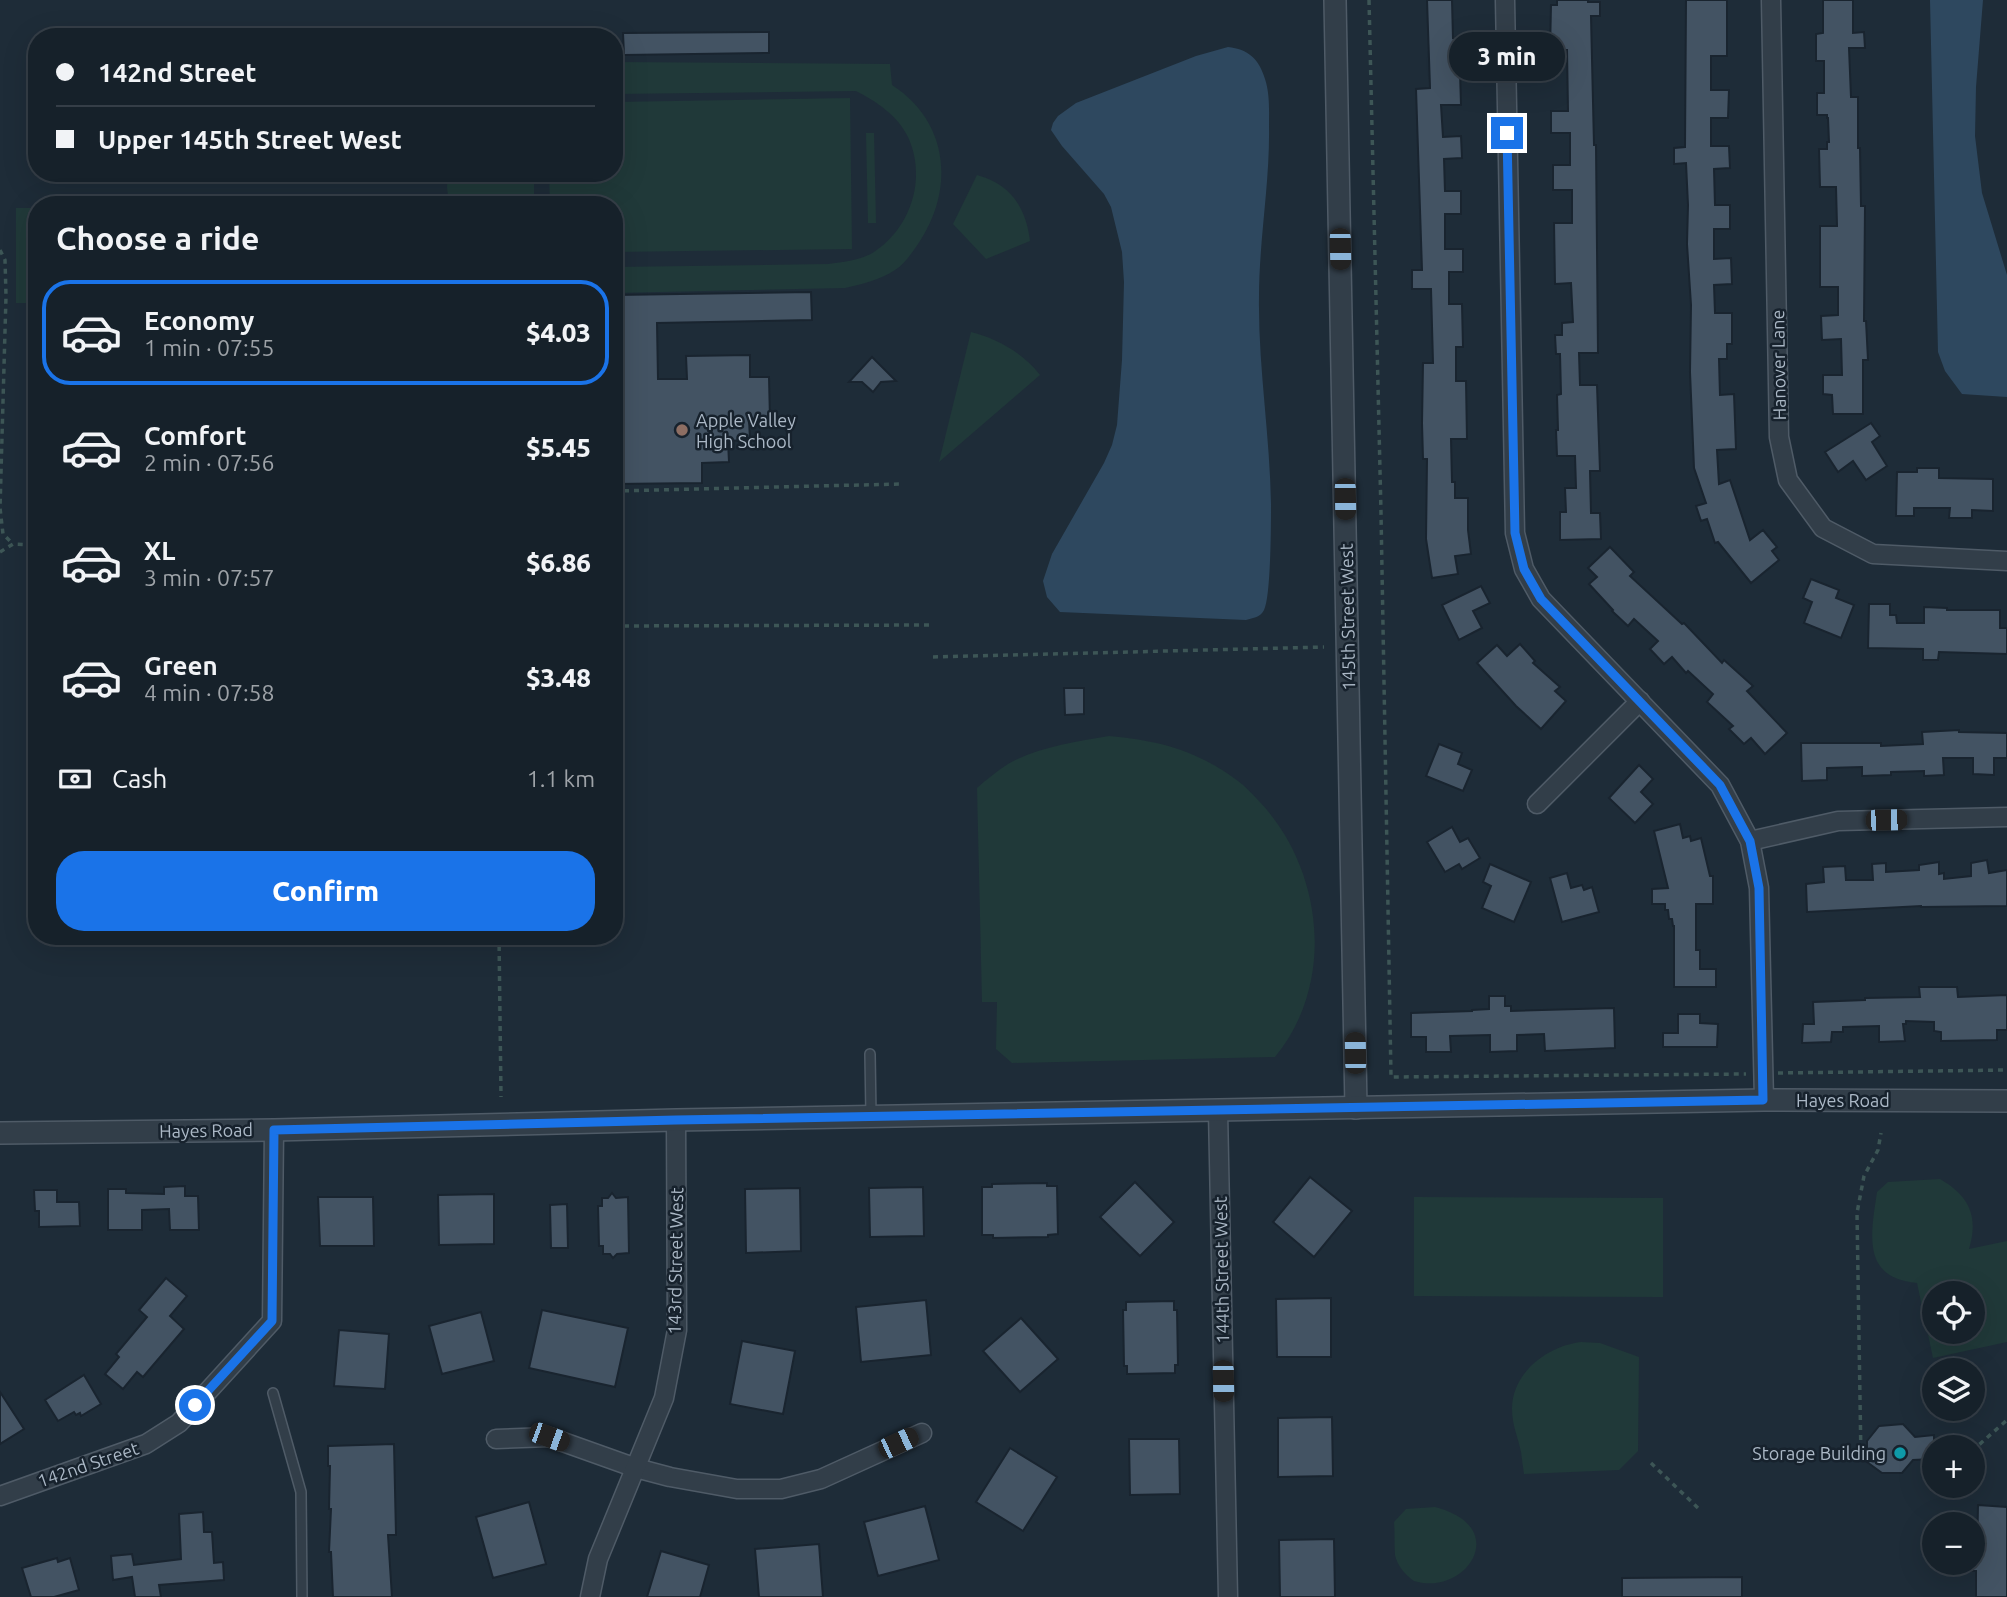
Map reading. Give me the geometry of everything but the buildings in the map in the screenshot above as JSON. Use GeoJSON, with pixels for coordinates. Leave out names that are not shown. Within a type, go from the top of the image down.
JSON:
{"type":"FeatureCollection","features":[{"type":"Feature","properties":{"kind":"street","name":"145th Street West"},"geometry":{"type":"LineString","coordinates":[[1335,0],[1356,1108]]}},
{"type":"Feature","properties":{"kind":"street"},"geometry":{"type":"LineString","coordinates":[[1505,0],[1515,533],[1524,569],[1541,599],[1720,785],[1750,841],[1759,888],[1763,1100]]}},
{"type":"Feature","properties":{"kind":"street","name":"Hanover Lane"},"geometry":{"type":"LineString","coordinates":[[1771,0],[1779,437],[1788,480],[1823,528],[1872,554],[2007,561]]}},
{"type":"Feature","properties":{"kind":"street"},"geometry":{"type":"LineString","coordinates":[[1537,804],[1640,701]]}},
{"type":"Feature","properties":{"kind":"street"},"geometry":{"type":"LineString","coordinates":[[1750,841],[1838,821],[2007,817]]}},
{"type":"Feature","properties":{"kind":"street","name":"Hayes Road"},"geometry":{"type":"LineString","coordinates":[[0,1133],[274,1130],[1763,1100],[2007,1101]]}},
{"type":"Feature","properties":{"kind":"street","name":"144th Street West"},"geometry":{"type":"LineString","coordinates":[[1218,1111],[1228,1597]]}},
{"type":"Feature","properties":{"kind":"street","name":"143rd Street West"},"geometry":{"type":"LineString","coordinates":[[590,1597],[598,1559],[664,1398],[677,1330],[676,1120]]}},
{"type":"Feature","properties":{"kind":"street","name":"142nd Street"},"geometry":{"type":"LineString","coordinates":[[0,1496],[146,1444],[179,1423],[272,1321],[274,1130]]}},
{"type":"Feature","properties":{"kind":"street"},"geometry":{"type":"LineString","coordinates":[[496,1439],[549,1437],[636,1468],[737,1489],[781,1489],[821,1479],[922,1433]]}},
{"type":"Feature","properties":{"kind":"lane"},"geometry":{"type":"LineString","coordinates":[[870,1054],[871,1117]]}},
{"type":"Feature","properties":{"kind":"lane"},"geometry":{"type":"LineString","coordinates":[[273,1393],[300,1492],[302,1597]]}},
{"type":"Feature","properties":{"kind":"path"},"geometry":{"type":"LineString","coordinates":[[1369,0],[1391,1077],[2007,1070]]}},
{"type":"Feature","properties":{"kind":"path"},"geometry":{"type":"LineString","coordinates":[[0,250],[5,260],[6,296],[0,508],[3,534],[13,544]]}},
{"type":"Feature","properties":{"kind":"path"},"geometry":{"type":"LineString","coordinates":[[623,491],[900,484]]}},
{"type":"Feature","properties":{"kind":"path"},"geometry":{"type":"LineString","coordinates":[[0,552],[13,544],[28,545]]}},
{"type":"Feature","properties":{"kind":"path"},"geometry":{"type":"LineString","coordinates":[[623,626],[933,625]]}},
{"type":"Feature","properties":{"kind":"path"},"geometry":{"type":"LineString","coordinates":[[933,657],[1324,647]]}},
{"type":"Feature","properties":{"kind":"path"},"geometry":{"type":"LineString","coordinates":[[499,945],[501,1097]]}},
{"type":"Feature","properties":{"kind":"path"},"geometry":{"type":"LineString","coordinates":[[1861,1460],[1857,1213],[1864,1176],[1878,1150],[1881,1133]]}},
{"type":"Feature","properties":{"kind":"path"},"geometry":{"type":"LineString","coordinates":[[1985,1439],[2007,1420]]}},
{"type":"Feature","properties":{"kind":"path"},"geometry":{"type":"LineString","coordinates":[[1651,1463],[1698,1508]]}},
{"type":"Feature","properties":{"kind":"green space"},"geometry":{"type":"Polygon","coordinates":[[[623,62],[890,64],[892,85],[911,100],[925,117],[935,136],[941,177],[938,199],[920,241],[895,270],[877,279],[845,288],[623,293],[623,267],[828,264],[864,257],[887,242],[898,230],[912,201],[916,169],[914,153],[904,129],[898,122],[879,104],[856,91],[623,94],[623,62]]]}},
{"type":"Feature","properties":{"kind":"green space"},"geometry":{"type":"Polygon","coordinates":[[[850,98],[852,249],[623,252],[623,196],[550,196],[549,182],[623,182],[623,102],[850,98]]]}},
{"type":"Feature","properties":{"kind":"green space"},"geometry":{"type":"Polygon","coordinates":[[[866,133],[874,133],[876,223],[868,223],[866,133]]]}},
{"type":"Feature","properties":{"kind":"green space"},"geometry":{"type":"Polygon","coordinates":[[[977,175],[999,184],[1015,199],[1025,218],[1030,241],[986,259],[953,224],[977,175]]]}},
{"type":"Feature","properties":{"kind":"green space"},"geometry":{"type":"Polygon","coordinates":[[[447,182],[534,182],[534,196],[448,196],[447,182]]]}},
{"type":"Feature","properties":{"kind":"green space"},"geometry":{"type":"Polygon","coordinates":[[[16,208],[28,208],[28,303],[16,303],[16,208]]]}},
{"type":"Feature","properties":{"kind":"green space"},"geometry":{"type":"Polygon","coordinates":[[[971,332],[1009,348],[1026,360],[1040,375],[939,462],[971,332]]]}},
{"type":"Feature","properties":{"kind":"green space"},"geometry":{"type":"Polygon","coordinates":[[[1109,736],[1162,744],[1192,754],[1223,770],[1257,799],[1279,826],[1296,857],[1308,890],[1314,925],[1314,960],[1308,994],[1295,1027],[1275,1057],[1012,1063],[996,1049],[997,1002],[982,1002],[977,788],[1008,764],[1032,753],[1109,736]]]}},
{"type":"Feature","properties":{"kind":"green space"},"geometry":{"type":"Polygon","coordinates":[[[1940,1179],[1958,1192],[1969,1208],[1973,1227],[1969,1249],[2007,1241],[2007,1342],[1933,1358],[1930,1344],[1985,1344],[1985,1281],[1922,1281],[1922,1306],[1917,1283],[1886,1273],[1878,1263],[1872,1238],[1877,1192],[1888,1182],[1940,1179]]]}},
{"type":"Feature","properties":{"kind":"green space"},"geometry":{"type":"Polygon","coordinates":[[[1414,1197],[1663,1198],[1663,1297],[1414,1296],[1414,1197]]]}},
{"type":"Feature","properties":{"kind":"green space"},"geometry":{"type":"Polygon","coordinates":[[[1581,1342],[1600,1343],[1639,1357],[1638,1451],[1619,1470],[1524,1474],[1512,1415],[1518,1384],[1525,1373],[1544,1355],[1581,1342]]]}},
{"type":"Feature","properties":{"kind":"green space"},"geometry":{"type":"Polygon","coordinates":[[[1435,1507],[1459,1517],[1472,1529],[1476,1543],[1473,1558],[1464,1570],[1450,1579],[1433,1583],[1414,1581],[1402,1570],[1396,1559],[1394,1522],[1406,1509],[1435,1507]]]}},
{"type":"Feature","properties":{"kind":"water"},"geometry":{"type":"Polygon","coordinates":[[[1930,0],[1983,0],[1975,136],[1982,193],[2007,275],[2007,397],[1962,394],[1945,371],[1938,352],[1930,0]]]}},
{"type":"Feature","properties":{"kind":"water"},"geometry":{"type":"Polygon","coordinates":[[[1228,47],[1247,53],[1260,66],[1268,97],[1269,147],[1259,297],[1271,504],[1268,590],[1264,610],[1256,617],[1246,620],[1060,612],[1047,597],[1043,581],[1052,554],[1112,445],[1117,425],[1122,360],[1124,282],[1122,252],[1111,207],[1104,194],[1062,146],[1051,130],[1053,123],[1076,103],[1196,56],[1228,47]]]}},
{"type":"Feature","properties":{"kind":"place","name":"Apple Valley High School"},"geometry":{"type":"Point","coordinates":[682,430]}},
{"type":"Feature","properties":{"kind":"place","name":"Storage Building"},"geometry":{"type":"Point","coordinates":[1900,1453]}},
{"type":"Feature","properties":{"kind":"route"},"geometry":{"type":"LineString","coordinates":[[195,1405],[272,1321],[274,1130],[1763,1100],[1759,888],[1750,841],[1720,785],[1541,599],[1524,569],[1515,533],[1507,133]]}}]}
